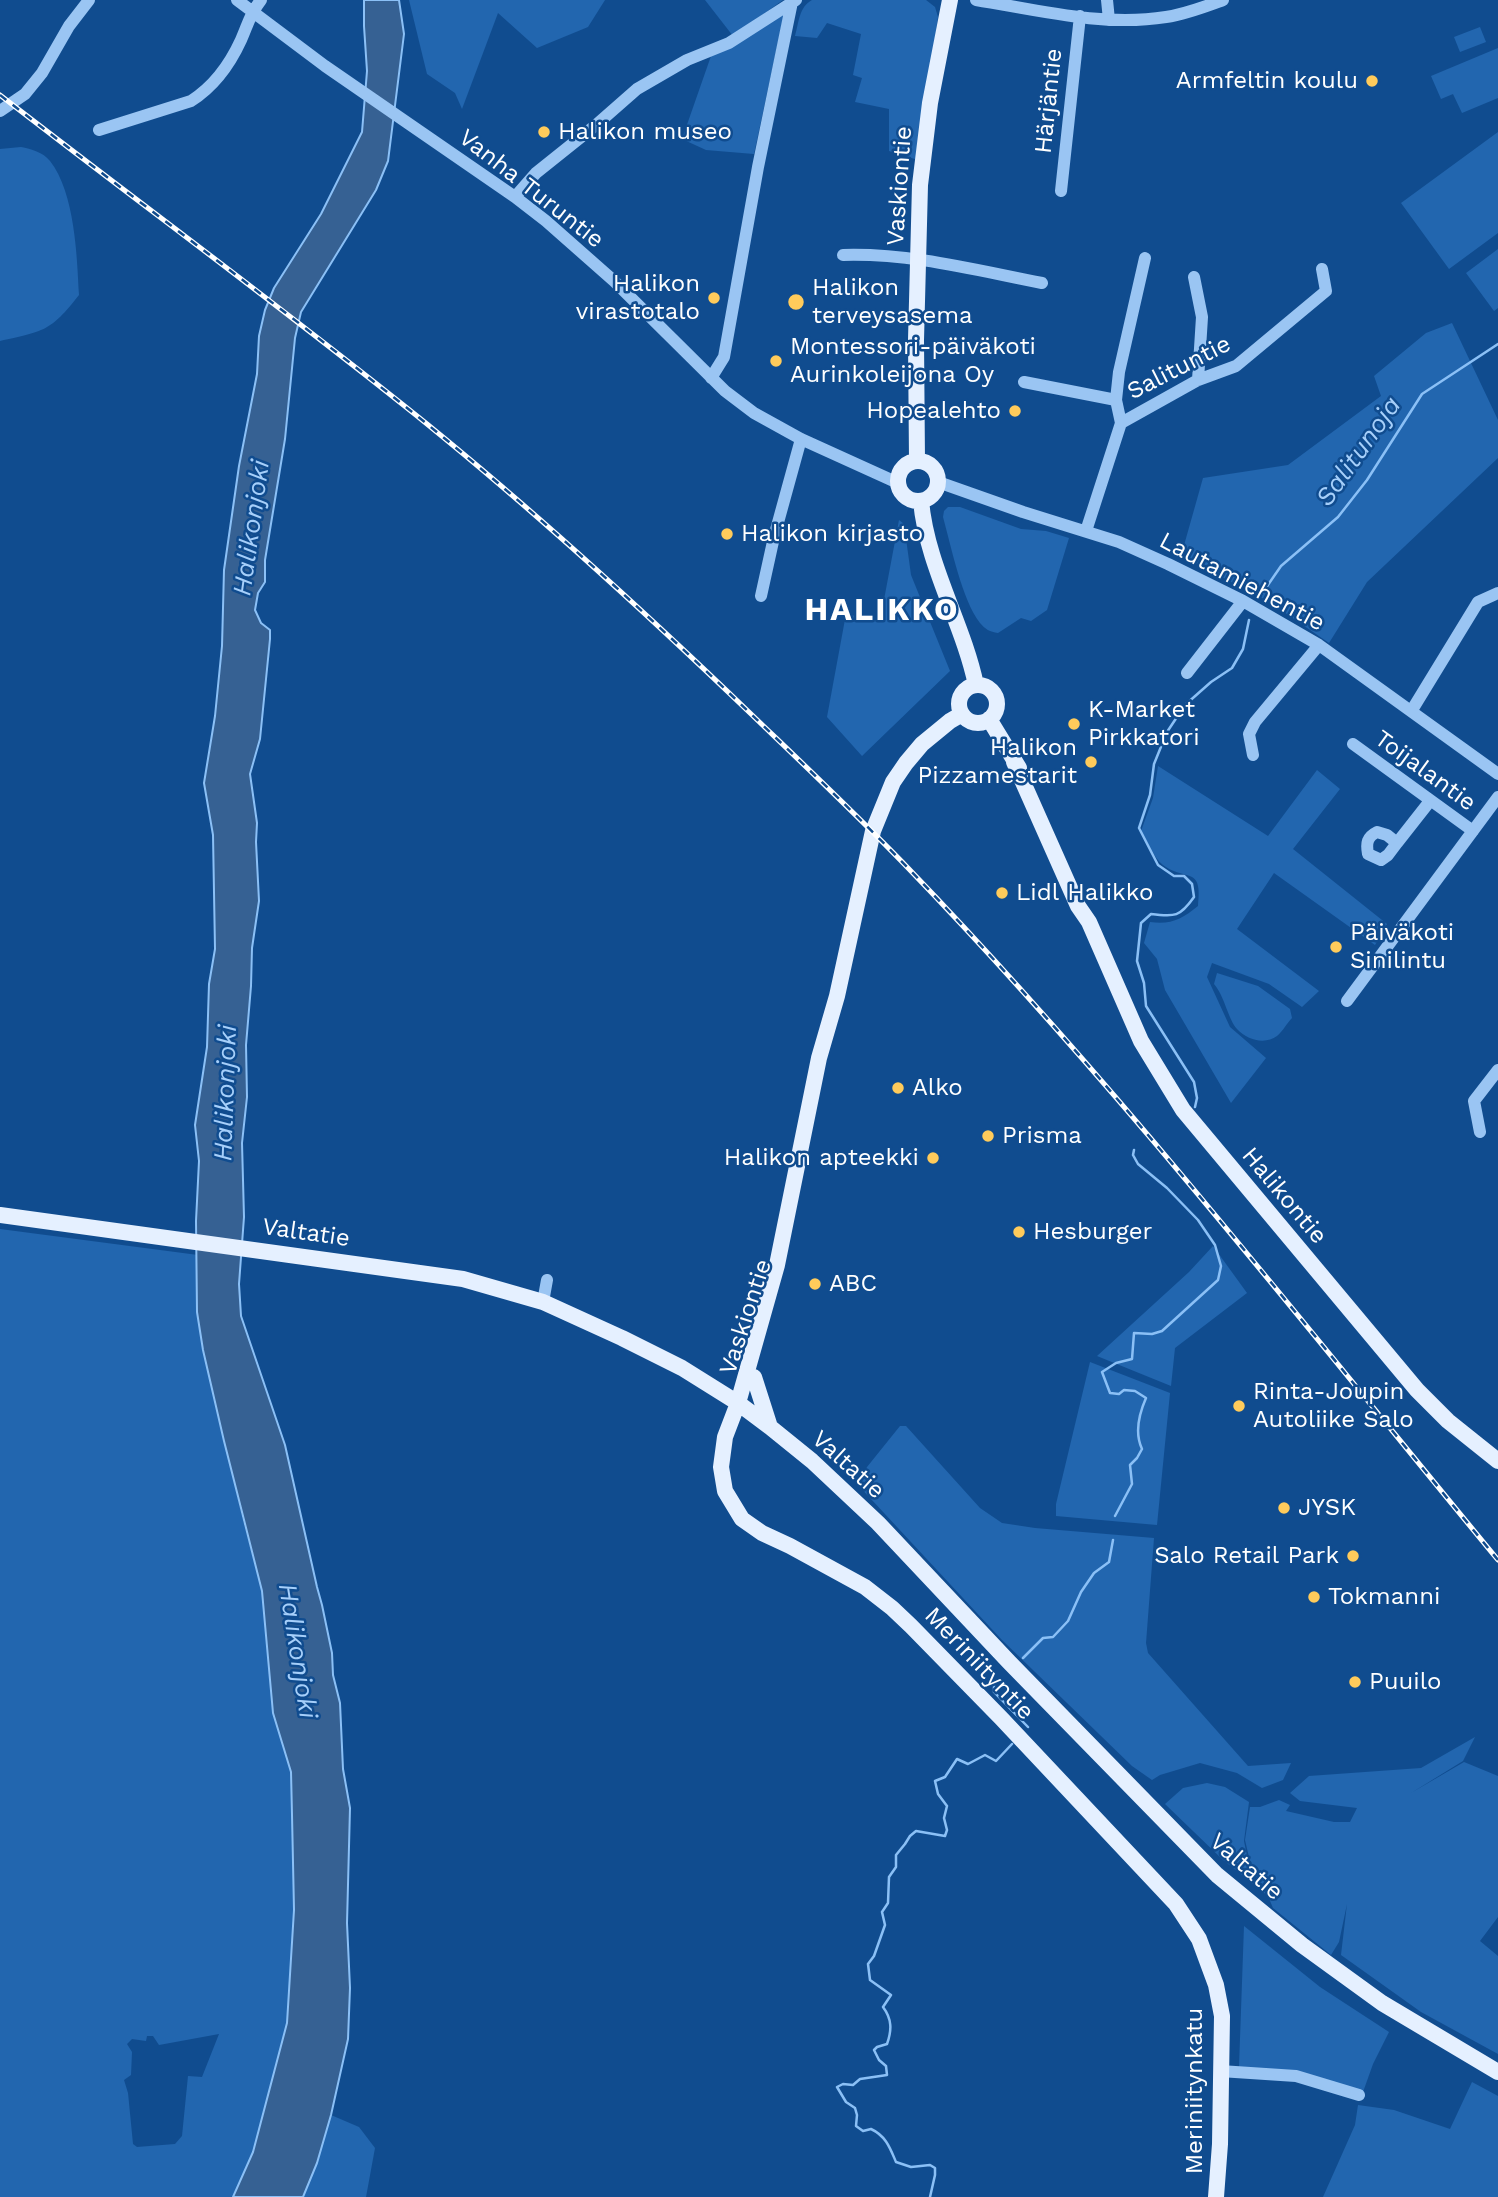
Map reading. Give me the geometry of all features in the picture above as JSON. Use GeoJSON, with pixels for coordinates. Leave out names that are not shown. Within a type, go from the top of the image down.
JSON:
{"type":"FeatureCollection","features":[{"type":"Feature","properties":{"kind":"main road","name":"Vaskiontie"},"geometry":{"type":"LineString","coordinates":[[917,461],[920,185],[930,103],[950,0]]}},
{"type":"Feature","properties":{"kind":"main road"},"geometry":{"type":"LineString","coordinates":[[917,461],[932,466],[938,482],[934,494],[921,501],[905,497],[898,483],[903,468],[917,461]]}},
{"type":"Feature","properties":{"kind":"main road"},"geometry":{"type":"LineString","coordinates":[[921,501],[940,580],[973,669],[976,685]]}},
{"type":"Feature","properties":{"kind":"main road"},"geometry":{"type":"LineString","coordinates":[[976,685],[988,687],[996,696],[996,709],[989,719],[978,723],[962,714],[959,702],[970,687],[976,685]]}},
{"type":"Feature","properties":{"kind":"main road","name":"Vaskiontie"},"geometry":{"type":"LineString","coordinates":[[738,1403],[777,1265],[819,1058],[837,996],[873,831],[893,782],[922,744],[962,714]]}},
{"type":"Feature","properties":{"kind":"main road","name":"Halikontie"},"geometry":{"type":"LineString","coordinates":[[989,719],[1049,818],[1086,902],[1089,922],[1141,1041],[1183,1110],[1417,1390],[1448,1421],[1498,1461]]}},
{"type":"Feature","properties":{"kind":"main road","name":"Vaskiontie"},"geometry":{"type":"LineString","coordinates":[[738,1403],[754,1377],[784,1279],[836,1029],[837,996]]}},
{"type":"Feature","properties":{"kind":"main road","name":"Valtatie"},"geometry":{"type":"LineString","coordinates":[[0,1215],[463,1279],[543,1302],[682,1368],[738,1403],[770,1427],[812,1461],[878,1522],[1018,1672],[1217,1875],[1302,1945],[1382,2003],[1498,2071]]}},
{"type":"Feature","properties":{"kind":"main road"},"geometry":{"type":"LineString","coordinates":[[754,1377],[770,1427]]}},
{"type":"Feature","properties":{"kind":"main road","name":"Meriniityntie"},"geometry":{"type":"LineString","coordinates":[[738,1403],[725,1437],[720,1467],[725,1491],[742,1519],[762,1533],[865,1587],[911,1626],[1176,1904],[1199,1939],[1216,1985]]}},
{"type":"Feature","properties":{"kind":"main road","name":"Meriniitynkatu"},"geometry":{"type":"LineString","coordinates":[[1216,1985],[1222,2016],[1220,2144],[1216,2197]]}},
{"type":"Feature","properties":{"kind":"street"},"geometry":{"type":"LineString","coordinates":[[0,111],[25,94],[42,73],[69,26],[89,0]]}},
{"type":"Feature","properties":{"kind":"street","name":"Vanha Turuntie"},"geometry":{"type":"LineString","coordinates":[[237,0],[325,66],[546,221],[614,281],[712,378],[754,413],[801,439],[898,483]]}},
{"type":"Feature","properties":{"kind":"street"},"geometry":{"type":"LineString","coordinates":[[99,130],[191,101],[204,93],[236,50],[252,11],[261,0]]}},
{"type":"Feature","properties":{"kind":"street"},"geometry":{"type":"LineString","coordinates":[[976,0],[1109,20],[1164,17],[1223,0]]}},
{"type":"Feature","properties":{"kind":"street"},"geometry":{"type":"LineString","coordinates":[[1107,0],[1109,20]]}},
{"type":"Feature","properties":{"kind":"street"},"geometry":{"type":"LineString","coordinates":[[515,197],[536,173],[637,89],[668,70],[729,43],[794,1]]}},
{"type":"Feature","properties":{"kind":"street"},"geometry":{"type":"LineString","coordinates":[[712,378],[724,357],[758,167],[794,1]]}},
{"type":"Feature","properties":{"kind":"street","name":"Härjäntie"},"geometry":{"type":"LineString","coordinates":[[1061,191],[1080,16]]}},
{"type":"Feature","properties":{"kind":"street"},"geometry":{"type":"LineString","coordinates":[[843,255],[878,254],[918,258],[1042,283]]}},
{"type":"Feature","properties":{"kind":"street"},"geometry":{"type":"LineString","coordinates":[[1121,423],[1116,400],[1119,372],[1145,258]]}},
{"type":"Feature","properties":{"kind":"street","name":"Salituntie"},"geometry":{"type":"LineString","coordinates":[[1086,531],[1121,423],[1198,380],[1236,366],[1326,291],[1322,270]]}},
{"type":"Feature","properties":{"kind":"street"},"geometry":{"type":"LineString","coordinates":[[1194,277],[1202,317],[1198,380]]}},
{"type":"Feature","properties":{"kind":"street"},"geometry":{"type":"LineString","coordinates":[[1024,382],[1116,400]]}},
{"type":"Feature","properties":{"kind":"street"},"geometry":{"type":"LineString","coordinates":[[761,596],[801,439]]}},
{"type":"Feature","properties":{"kind":"street","name":"Lautamiehentie"},"geometry":{"type":"LineString","coordinates":[[938,482],[1119,542],[1242,601],[1319,645],[1498,774]]}},
{"type":"Feature","properties":{"kind":"street"},"geometry":{"type":"LineString","coordinates":[[1412,710],[1478,602],[1498,593]]}},
{"type":"Feature","properties":{"kind":"street"},"geometry":{"type":"LineString","coordinates":[[1187,673],[1242,601]]}},
{"type":"Feature","properties":{"kind":"street"},"geometry":{"type":"LineString","coordinates":[[1253,755],[1248,734],[1255,722],[1319,645]]}},
{"type":"Feature","properties":{"kind":"street","name":"Toijalantie"},"geometry":{"type":"LineString","coordinates":[[1353,744],[1474,831]]}},
{"type":"Feature","properties":{"kind":"street"},"geometry":{"type":"LineString","coordinates":[[1347,1000],[1498,797]]}},
{"type":"Feature","properties":{"kind":"street"},"geometry":{"type":"LineString","coordinates":[[1397,844],[1430,801]]}},
{"type":"Feature","properties":{"kind":"street"},"geometry":{"type":"LineString","coordinates":[[1480,1132],[1474,1101],[1498,1070]]}},
{"type":"Feature","properties":{"kind":"street"},"geometry":{"type":"LineString","coordinates":[[543,1302],[547,1280]]}},
{"type":"Feature","properties":{"kind":"street"},"geometry":{"type":"LineString","coordinates":[[1220,2071],[1296,2076],[1359,2095]]}},
{"type":"Feature","properties":{"kind":"shaded area"},"geometry":{"type":"Polygon","coordinates":[[[409,0],[605,0],[588,27],[537,48],[498,13],[462,109],[455,93],[427,74],[409,0]]]}},
{"type":"Feature","properties":{"kind":"shaded area"},"geometry":{"type":"Polygon","coordinates":[[[705,0],[783,0],[733,36],[705,0]]]}},
{"type":"Feature","properties":{"kind":"shaded area"},"geometry":{"type":"Polygon","coordinates":[[[812,0],[926,0],[935,7],[938,17],[918,160],[889,151],[889,109],[855,102],[862,78],[853,75],[861,34],[827,23],[817,38],[795,36],[802,11],[812,0]]]}},
{"type":"Feature","properties":{"kind":"shaded area"},"geometry":{"type":"Polygon","coordinates":[[[784,14],[754,154],[706,150],[682,139],[711,56],[784,14]]]}},
{"type":"Feature","properties":{"kind":"shaded area"},"geometry":{"type":"Polygon","coordinates":[[[1480,27],[1486,42],[1460,52],[1454,37],[1480,27]]]}},
{"type":"Feature","properties":{"kind":"shaded area"},"geometry":{"type":"Polygon","coordinates":[[[1498,48],[1498,98],[1462,113],[1453,94],[1441,99],[1431,76],[1498,48]]]}},
{"type":"Feature","properties":{"kind":"shaded area"},"geometry":{"type":"Polygon","coordinates":[[[1498,132],[1498,233],[1449,269],[1401,203],[1498,132]]]}},
{"type":"Feature","properties":{"kind":"shaded area"},"geometry":{"type":"Polygon","coordinates":[[[21,147],[37,151],[47,158],[65,190],[73,225],[79,295],[61,316],[45,328],[0,341],[0,149],[21,147]]]}},
{"type":"Feature","properties":{"kind":"shaded area"},"geometry":{"type":"Polygon","coordinates":[[[1498,249],[1498,308],[1494,311],[1466,273],[1498,249]]]}},
{"type":"Feature","properties":{"kind":"shaded area"},"geometry":{"type":"Polygon","coordinates":[[[1452,323],[1498,420],[1498,458],[1367,582],[1329,643],[1268,601],[1181,556],[1203,478],[1288,465],[1381,396],[1374,376],[1426,333],[1452,323]]]}},
{"type":"Feature","properties":{"kind":"shaded area"},"geometry":{"type":"Polygon","coordinates":[[[948,507],[960,507],[1021,529],[1046,531],[1069,538],[1047,610],[1031,621],[1021,618],[998,633],[982,625],[968,601],[958,572],[943,517],[948,507]]]}},
{"type":"Feature","properties":{"kind":"shaded area"},"geometry":{"type":"Polygon","coordinates":[[[899,520],[904,524],[911,575],[950,671],[862,756],[827,717],[846,614],[880,621],[899,520]]]}},
{"type":"Feature","properties":{"kind":"shaded area"},"geometry":{"type":"Polygon","coordinates":[[[1158,766],[1268,836],[1317,770],[1340,789],[1293,849],[1387,924],[1375,945],[1274,873],[1237,929],[1319,991],[1302,1007],[1269,984],[1212,963],[1207,977],[1230,1027],[1266,1058],[1231,1103],[1165,990],[1157,959],[1144,943],[1150,922],[1176,920],[1198,906],[1199,893],[1195,879],[1163,865],[1141,831],[1153,798],[1158,766]]]}},
{"type":"Feature","properties":{"kind":"shaded area"},"geometry":{"type":"Polygon","coordinates":[[[1217,973],[1258,986],[1290,1009],[1292,1018],[1272,1039],[1262,1041],[1246,1036],[1234,1025],[1214,984],[1217,973]]]}},
{"type":"Feature","properties":{"kind":"shaded area"},"geometry":{"type":"Polygon","coordinates":[[[0,1229],[198,1255],[197,1312],[203,1350],[262,1591],[273,1713],[291,1772],[294,1910],[287,2023],[253,2152],[233,2197],[0,2197],[0,1229]],[[219,2034],[159,2045],[153,2036],[147,2036],[146,2041],[132,2039],[127,2044],[132,2052],[131,2075],[124,2080],[128,2093],[133,2144],[137,2147],[175,2144],[182,2136],[188,2076],[202,2077],[219,2034]]]}},
{"type":"Feature","properties":{"kind":"shaded area"},"geometry":{"type":"Polygon","coordinates":[[[1213,1246],[1247,1293],[1175,1348],[1171,1386],[1097,1356],[1189,1272],[1213,1246]]]}},
{"type":"Feature","properties":{"kind":"shaded area"},"geometry":{"type":"Polygon","coordinates":[[[1090,1362],[1170,1393],[1157,1525],[1056,1516],[1056,1504],[1090,1362]]]}},
{"type":"Feature","properties":{"kind":"shaded area"},"geometry":{"type":"Polygon","coordinates":[[[900,1426],[906,1426],[980,1508],[1002,1523],[1154,1538],[1146,1643],[1148,1653],[1248,1766],[1291,1763],[1283,1780],[1262,1788],[1237,1773],[1200,1763],[1152,1780],[1132,1766],[1002,1640],[858,1485],[867,1467],[900,1426]]]}},
{"type":"Feature","properties":{"kind":"shaded area"},"geometry":{"type":"Polygon","coordinates":[[[1475,1737],[1463,1761],[1411,1793],[1464,1762],[1498,1776],[1498,1917],[1480,1941],[1498,1956],[1498,2054],[1421,2012],[1341,1955],[1347,1904],[1339,1942],[1331,1955],[1273,1908],[1268,1896],[1222,1859],[1165,1804],[1183,1788],[1207,1783],[1225,1787],[1249,1802],[1244,1841],[1250,1871],[1265,1893],[1252,1870],[1245,1840],[1250,1807],[1260,1807],[1279,1800],[1290,1805],[1286,1811],[1334,1822],[1350,1822],[1357,1808],[1300,1801],[1290,1793],[1309,1776],[1421,1768],[1475,1737]]]}},
{"type":"Feature","properties":{"kind":"shaded area"},"geometry":{"type":"Polygon","coordinates":[[[1244,1926],[1320,1987],[1389,2032],[1363,2092],[1239,2067],[1244,1926]]]}},
{"type":"Feature","properties":{"kind":"shaded area"},"geometry":{"type":"Polygon","coordinates":[[[1472,2082],[1498,2096],[1498,2197],[1323,2197],[1355,2125],[1358,2105],[1394,2110],[1450,2129],[1472,2082]]]}},
{"type":"Feature","properties":{"kind":"shaded area"},"geometry":{"type":"Polygon","coordinates":[[[331,2115],[359,2127],[375,2148],[366,2197],[303,2197],[317,2163],[331,2115]]]}},
{"type":"Feature","properties":{"kind":"water","name":"Halikonjoki"},"geometry":{"type":"Polygon","coordinates":[[[364,0],[399,0],[404,34],[388,161],[376,190],[301,312],[295,338],[285,439],[265,560],[265,582],[258,593],[255,610],[261,623],[270,630],[270,639],[260,739],[250,774],[257,823],[259,901],[252,948],[246,1045],[247,1097],[242,1143],[244,1217],[239,1284],[241,1316],[285,1445],[322,1605],[340,1703],[343,1769],[350,1808],[348,2039],[331,2115],[317,2163],[303,2197],[233,2197],[253,2152],[287,2023],[294,1910],[291,1772],[273,1713],[262,1591],[224,1441],[197,1312],[196,1221],[199,1161],[195,1125],[207,1047],[209,984],[215,949],[213,835],[204,783],[215,716],[222,646],[224,570],[239,466],[257,374],[259,336],[274,288],[321,214],[362,132],[367,71],[364,0]]]}},
{"type":"Feature","properties":{"kind":"waterway","name":"Salitunoja"},"geometry":{"type":"LineString","coordinates":[[1261,595],[1281,566],[1338,517],[1367,480],[1422,394],[1498,344]]}},
{"type":"Feature","properties":{"kind":"waterway","name":"Salitunoja"},"geometry":{"type":"LineString","coordinates":[[1195,1107],[1197,1098],[1194,1082],[1146,1006],[1144,983],[1137,961],[1141,923],[1151,914],[1171,915],[1185,909],[1194,897],[1192,884],[1184,876],[1174,876],[1158,865],[1139,828],[1150,795],[1154,764],[1167,732],[1185,705],[1232,668],[1243,649],[1249,620]]}},
{"type":"Feature","properties":{"kind":"waterway","name":"Salitunoja"},"geometry":{"type":"LineString","coordinates":[[1115,1516],[1132,1484],[1130,1465],[1142,1449],[1138,1423],[1146,1398],[1135,1391],[1110,1393],[1102,1372],[1116,1363],[1132,1359],[1134,1333],[1152,1334],[1162,1331],[1218,1280],[1221,1266],[1215,1245],[1198,1220],[1167,1188],[1138,1164],[1133,1155],[1134,1150]]}},
{"type":"Feature","properties":{"kind":"waterway","name":"Salitunoja"},"geometry":{"type":"LineString","coordinates":[[1023,1658],[1043,1638],[1053,1637],[1068,1621],[1081,1592],[1094,1573],[1109,1562],[1113,1540]]}},
{"type":"Feature","properties":{"kind":"waterway","name":"Salitunoja"},"geometry":{"type":"LineString","coordinates":[[994,1685],[994,1692],[1028,1727]]}},
{"type":"Feature","properties":{"kind":"waterway","name":"Salitunoja"},"geometry":{"type":"LineString","coordinates":[[930,2197],[935,2168],[930,2165],[911,2167],[896,2162],[880,2135],[871,2129],[863,2131],[856,2126],[855,2108],[846,2102],[837,2087],[843,2084],[853,2085],[860,2079],[887,2075],[886,2066],[874,2050],[887,2044],[889,2039],[890,2020],[883,2007],[891,1995],[870,1980],[868,1964],[874,1956],[885,1925],[882,1912],[888,1903],[889,1877],[896,1867],[896,1855],[916,1831],[945,1836],[947,1830],[944,1818],[947,1806],[938,1794],[935,1781],[945,1777],[957,1759],[968,1764],[985,1755],[996,1761],[1012,1744]]}},
{"type":"Feature","properties":{"kind":"railway"},"geometry":{"type":"LineString","coordinates":[[0,95],[321,340],[469,458],[632,602],[850,809],[986,951],[1137,1121],[1498,1560]]}},
{"type":"Feature","properties":{"kind":"place","name":"Armfeltin koulu"},"geometry":{"type":"Point","coordinates":[1372,81]}},
{"type":"Feature","properties":{"kind":"place","name":"Halikon museo"},"geometry":{"type":"Point","coordinates":[544,132]}},
{"type":"Feature","properties":{"kind":"place","name":"Halikon virastotalo"},"geometry":{"type":"Point","coordinates":[714,298]}},
{"type":"Feature","properties":{"kind":"place","name":"Halikon terveysasema"},"geometry":{"type":"Point","coordinates":[796,302]}},
{"type":"Feature","properties":{"kind":"place","name":"Montessori-päiväkoti Aurinkoleijona Oy"},"geometry":{"type":"Point","coordinates":[776,361]}},
{"type":"Feature","properties":{"kind":"place","name":"Hopealehto"},"geometry":{"type":"Point","coordinates":[1015,411]}},
{"type":"Feature","properties":{"kind":"place","name":"Halikon kirjasto"},"geometry":{"type":"Point","coordinates":[727,534]}},
{"type":"Feature","properties":{"kind":"place","name":"K-Market Pirkkatori"},"geometry":{"type":"Point","coordinates":[1074,724]}},
{"type":"Feature","properties":{"kind":"place","name":"Halikon Pizzamestarit"},"geometry":{"type":"Point","coordinates":[1091,762]}},
{"type":"Feature","properties":{"kind":"place","name":"Lidl Halikko"},"geometry":{"type":"Point","coordinates":[1002,893]}},
{"type":"Feature","properties":{"kind":"place","name":"Päiväkoti Sinilintu"},"geometry":{"type":"Point","coordinates":[1336,947]}},
{"type":"Feature","properties":{"kind":"place","name":"Alko"},"geometry":{"type":"Point","coordinates":[898,1088]}},
{"type":"Feature","properties":{"kind":"place","name":"Prisma"},"geometry":{"type":"Point","coordinates":[988,1136]}},
{"type":"Feature","properties":{"kind":"place","name":"Halikon apteekki"},"geometry":{"type":"Point","coordinates":[933,1158]}},
{"type":"Feature","properties":{"kind":"place","name":"Hesburger"},"geometry":{"type":"Point","coordinates":[1019,1232]}},
{"type":"Feature","properties":{"kind":"place","name":"ABC"},"geometry":{"type":"Point","coordinates":[815,1284]}},
{"type":"Feature","properties":{"kind":"place","name":"Rinta-Joupin Autoliike Salo"},"geometry":{"type":"Point","coordinates":[1239,1406]}},
{"type":"Feature","properties":{"kind":"place","name":"JYSK"},"geometry":{"type":"Point","coordinates":[1284,1508]}},
{"type":"Feature","properties":{"kind":"place","name":"Salo Retail Park"},"geometry":{"type":"Point","coordinates":[1353,1556]}},
{"type":"Feature","properties":{"kind":"place","name":"Tokmanni"},"geometry":{"type":"Point","coordinates":[1314,1597]}},
{"type":"Feature","properties":{"kind":"place","name":"Puuilo"},"geometry":{"type":"Point","coordinates":[1355,1682]}},
{"type":"Feature","properties":{"kind":"district","name":"HALIKKO"},"geometry":{"type":"Point","coordinates":[882,611]}}]}
